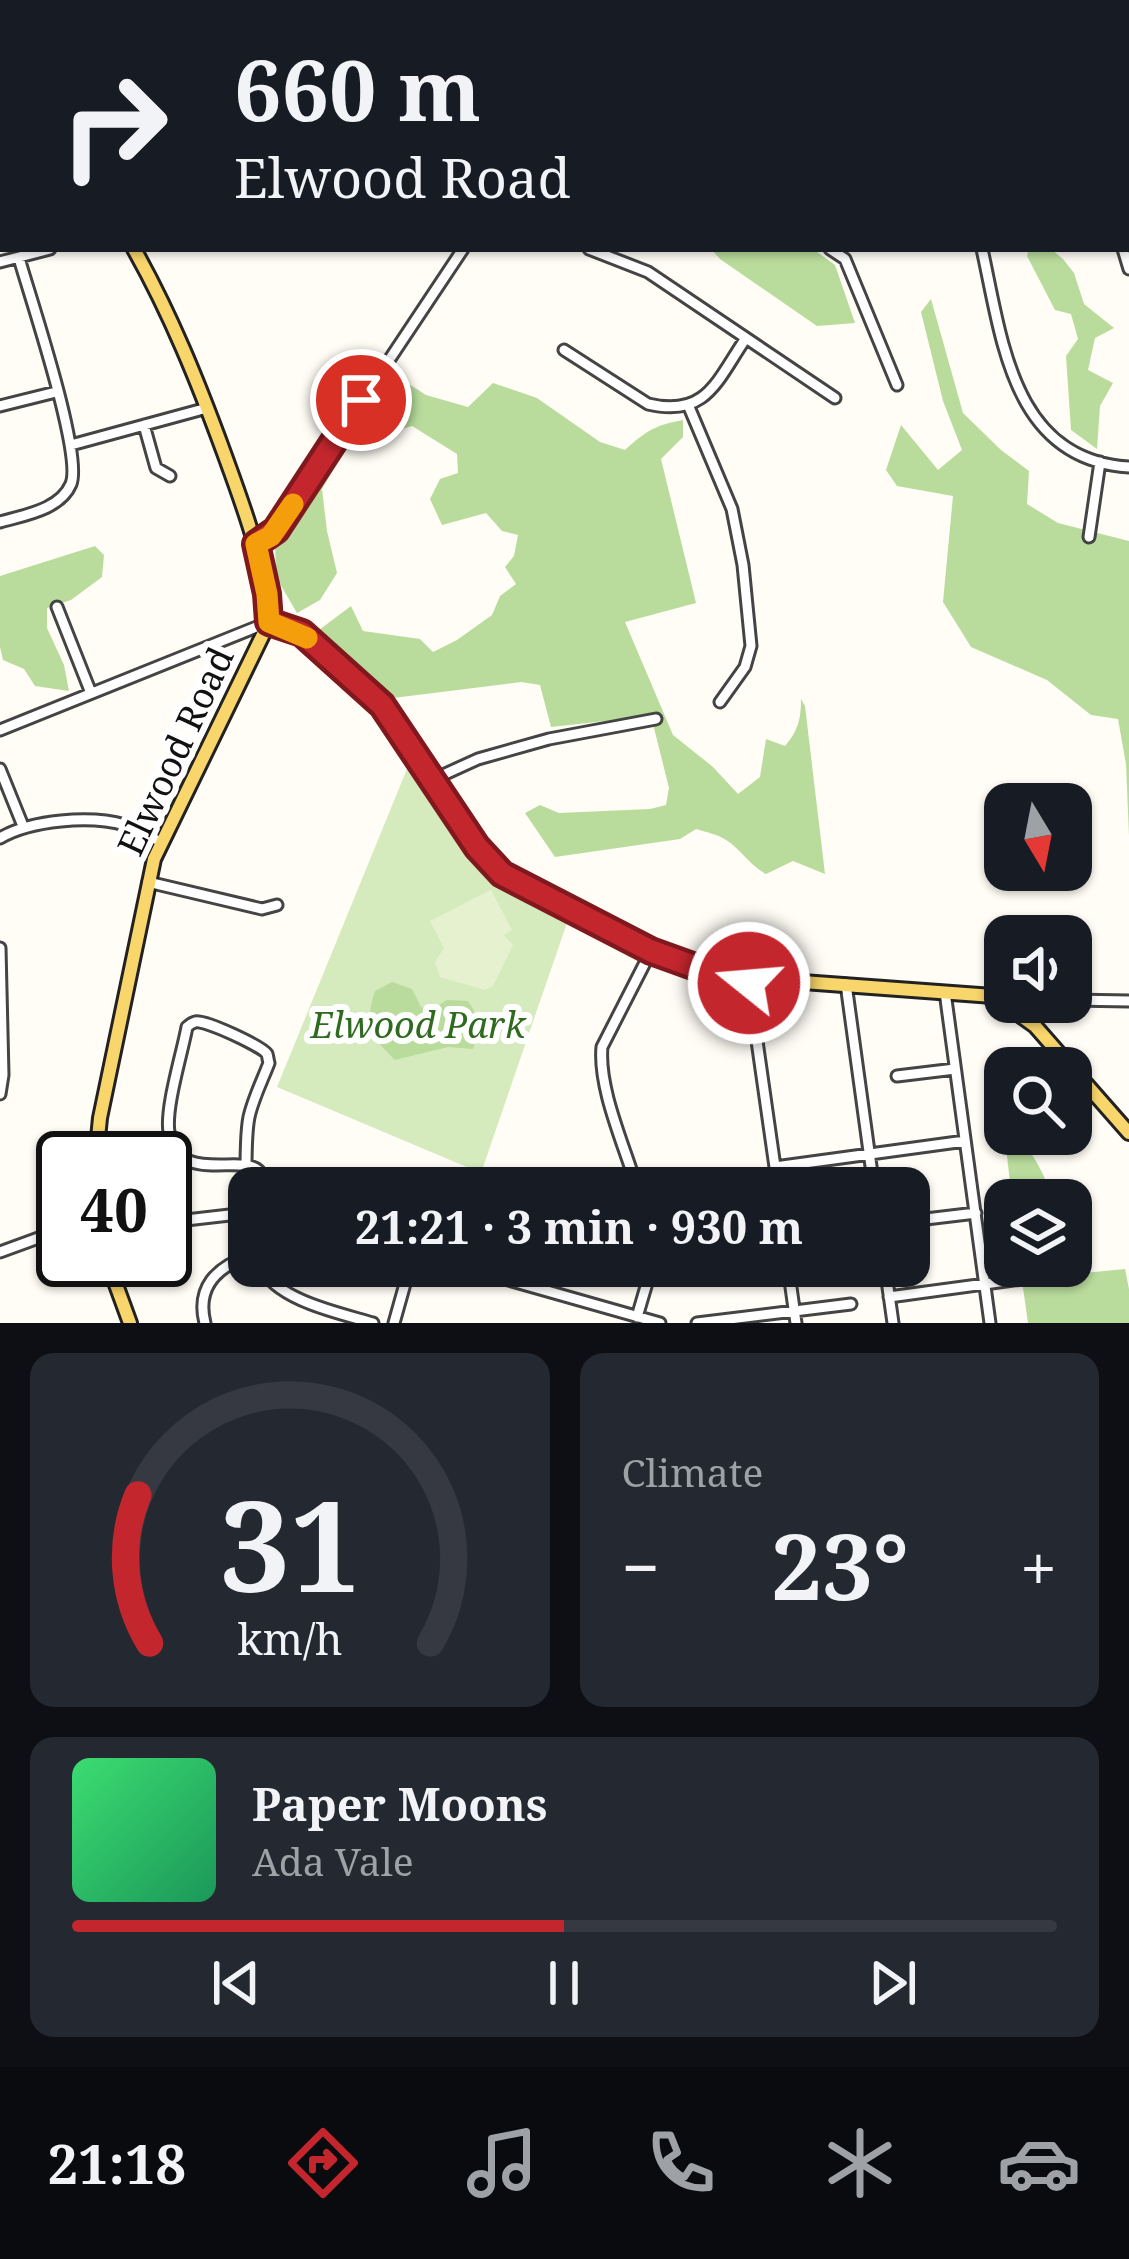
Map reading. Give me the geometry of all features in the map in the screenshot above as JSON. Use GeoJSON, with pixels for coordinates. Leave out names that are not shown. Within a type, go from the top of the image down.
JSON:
{"type":"FeatureCollection","features":[{"type":"Feature","properties":{"kind":"main road","name":"Elwood Road"},"geometry":{"type":"LineString","coordinates":[[99,1131],[160,842],[269,622],[256,544],[207,407],[184,345],[136,252]]}},
{"type":"Feature","properties":{"kind":"main road"},"geometry":{"type":"LineString","coordinates":[[269,622],[302,633],[382,705],[477,847],[502,874],[651,951],[712,973],[984,995]]}},
{"type":"Feature","properties":{"kind":"main road"},"geometry":{"type":"LineString","coordinates":[[1033,1023],[1129,1133]]}},
{"type":"Feature","properties":{"kind":"main road"},"geometry":{"type":"LineString","coordinates":[[117,1287],[130,1323]]}},
{"type":"Feature","properties":{"kind":"street"},"geometry":{"type":"LineString","coordinates":[[0,262],[40,252]]}},
{"type":"Feature","properties":{"kind":"street"},"geometry":{"type":"LineString","coordinates":[[256,544],[276,530],[461,252]]}},
{"type":"Feature","properties":{"kind":"street"},"geometry":{"type":"LineString","coordinates":[[598,252],[638,266],[835,398]]}},
{"type":"Feature","properties":{"kind":"street"},"geometry":{"type":"LineString","coordinates":[[834,252],[845,259],[897,385]]}},
{"type":"Feature","properties":{"kind":"street"},"geometry":{"type":"LineString","coordinates":[[983,252],[1009,364],[1028,410],[1066,446],[1100,462],[1129,466]]}},
{"type":"Feature","properties":{"kind":"street"},"geometry":{"type":"LineString","coordinates":[[0,521],[60,500],[73,476],[71,445],[19,258]]}},
{"type":"Feature","properties":{"kind":"street"},"geometry":{"type":"LineString","coordinates":[[564,350],[649,404],[689,406],[706,395],[746,338]]}},
{"type":"Feature","properties":{"kind":"street"},"geometry":{"type":"LineString","coordinates":[[0,406],[56,392]]}},
{"type":"Feature","properties":{"kind":"street"},"geometry":{"type":"LineString","coordinates":[[689,406],[732,509],[743,566],[751,646],[745,667],[720,702]]}},
{"type":"Feature","properties":{"kind":"street"},"geometry":{"type":"LineString","coordinates":[[71,445],[207,407]]}},
{"type":"Feature","properties":{"kind":"street"},"geometry":{"type":"LineString","coordinates":[[144,425],[156,467],[170,476]]}},
{"type":"Feature","properties":{"kind":"street"},"geometry":{"type":"LineString","coordinates":[[1089,537],[1100,462]]}},
{"type":"Feature","properties":{"kind":"street"},"geometry":{"type":"LineString","coordinates":[[57,607],[91,693]]}},
{"type":"Feature","properties":{"kind":"street"},"geometry":{"type":"LineString","coordinates":[[0,730],[269,622]]}},
{"type":"Feature","properties":{"kind":"street"},"geometry":{"type":"LineString","coordinates":[[432,780],[478,759],[549,739],[656,718]]}},
{"type":"Feature","properties":{"kind":"street"},"geometry":{"type":"LineString","coordinates":[[0,770],[23,826]]}},
{"type":"Feature","properties":{"kind":"street"},"geometry":{"type":"LineString","coordinates":[[0,838],[23,826],[109,822],[160,842]]}},
{"type":"Feature","properties":{"kind":"street"},"geometry":{"type":"LineString","coordinates":[[148,882],[262,909],[277,905]]}},
{"type":"Feature","properties":{"kind":"street"},"geometry":{"type":"LineString","coordinates":[[0,949],[0,1094]]}},
{"type":"Feature","properties":{"kind":"street"},"geometry":{"type":"LineString","coordinates":[[631,1167],[608,1094],[602,1046],[651,951]]}},
{"type":"Feature","properties":{"kind":"street"},"geometry":{"type":"LineString","coordinates":[[748,978],[775,1167],[965,1141]]}},
{"type":"Feature","properties":{"kind":"street"},"geometry":{"type":"LineString","coordinates":[[846,984],[871,1167]]}},
{"type":"Feature","properties":{"kind":"street"},"geometry":{"type":"LineString","coordinates":[[945,992],[984,1276]]}},
{"type":"Feature","properties":{"kind":"street"},"geometry":{"type":"LineString","coordinates":[[1092,1000],[1129,1001]]}},
{"type":"Feature","properties":{"kind":"street"},"geometry":{"type":"LineString","coordinates":[[248,1166],[248,1122],[268,1056],[215,1027],[194,1022],[187,1027],[168,1126],[172,1144],[198,1165],[251,1167]]}},
{"type":"Feature","properties":{"kind":"street"},"geometry":{"type":"LineString","coordinates":[[897,1076],[955,1069]]}},
{"type":"Feature","properties":{"kind":"street"},"geometry":{"type":"LineString","coordinates":[[930,1218],[976,1213]]}},
{"type":"Feature","properties":{"kind":"street"},"geometry":{"type":"LineString","coordinates":[[192,1220],[228,1219]]}},
{"type":"Feature","properties":{"kind":"street"},"geometry":{"type":"LineString","coordinates":[[0,1252],[36,1239]]}},
{"type":"Feature","properties":{"kind":"street"},"geometry":{"type":"LineString","coordinates":[[205,1323],[204,1291],[209,1280],[228,1267]]}},
{"type":"Feature","properties":{"kind":"street"},"geometry":{"type":"LineString","coordinates":[[889,1298],[984,1284]]}},
{"type":"Feature","properties":{"kind":"street"},"geometry":{"type":"LineString","coordinates":[[278,1287],[296,1298],[373,1323]]}},
{"type":"Feature","properties":{"kind":"street"},"geometry":{"type":"LineString","coordinates":[[394,1323],[404,1287]]}},
{"type":"Feature","properties":{"kind":"street"},"geometry":{"type":"LineString","coordinates":[[532,1287],[660,1323]]}},
{"type":"Feature","properties":{"kind":"street"},"geometry":{"type":"LineString","coordinates":[[637,1317],[646,1287]]}},
{"type":"Feature","properties":{"kind":"street"},"geometry":{"type":"LineString","coordinates":[[791,1287],[795,1317]]}},
{"type":"Feature","properties":{"kind":"street"},"geometry":{"type":"LineString","coordinates":[[888,1287],[893,1323]]}},
{"type":"Feature","properties":{"kind":"street"},"geometry":{"type":"LineString","coordinates":[[985,1287],[990,1323]]}},
{"type":"Feature","properties":{"kind":"street"},"geometry":{"type":"LineString","coordinates":[[697,1323],[795,1317],[851,1304]]}},
{"type":"Feature","properties":{"kind":"green space"},"geometry":{"type":"Polygon","coordinates":[[[714,252],[817,252],[835,265],[855,323],[817,326],[714,252]]]}},
{"type":"Feature","properties":{"kind":"green space"},"geometry":{"type":"Polygon","coordinates":[[[1028,252],[1055,252],[1074,273],[1084,304],[1114,328],[1095,338],[1088,370],[1113,383],[1100,406],[1097,449],[1071,430],[1066,356],[1078,339],[1071,314],[1055,310],[1028,252]]]}},
{"type":"Feature","properties":{"kind":"green space"},"geometry":{"type":"Polygon","coordinates":[[[931,299],[963,413],[1029,471],[1027,504],[1058,523],[1129,541],[1129,836],[1126,764],[1118,719],[1091,715],[1047,680],[971,647],[943,602],[953,496],[897,486],[886,470],[901,425],[938,470],[962,450],[943,401],[921,312],[931,299]]]}},
{"type":"Feature","properties":{"kind":"green space"},"geometry":{"type":"Polygon","coordinates":[[[398,377],[426,395],[468,407],[493,383],[537,398],[600,442],[625,450],[651,430],[683,420],[683,437],[661,459],[696,603],[625,622],[673,735],[738,794],[760,777],[766,739],[785,746],[793,735],[801,699],[825,874],[793,861],[766,874],[723,838],[696,829],[680,839],[555,857],[525,813],[540,805],[559,813],[666,805],[669,788],[651,716],[551,727],[540,685],[521,682],[377,700],[315,633],[351,606],[363,631],[420,639],[433,652],[492,615],[500,596],[516,584],[505,567],[514,556],[518,535],[502,531],[486,513],[442,525],[430,499],[440,479],[458,473],[457,454],[412,426],[345,450],[322,489],[337,573],[320,600],[297,613],[276,577],[275,540],[324,467],[398,377]]]}},
{"type":"Feature","properties":{"kind":"green space"},"geometry":{"type":"Polygon","coordinates":[[[95,546],[104,555],[102,577],[71,600],[47,608],[47,628],[64,665],[69,691],[35,686],[24,669],[3,660],[0,576],[95,546]]]}},
{"type":"Feature","properties":{"kind":"green space","name":"Elwood Park"},"geometry":{"type":"Polygon","coordinates":[[[409,764],[481,868],[569,917],[483,1167],[467,1167],[277,1087],[409,764]]]}},
{"type":"Feature","properties":{"kind":"green space"},"geometry":{"type":"Polygon","coordinates":[[[491,890],[512,930],[504,935],[513,945],[493,986],[485,990],[440,977],[435,962],[444,948],[430,921],[491,890]]]}},
{"type":"Feature","properties":{"kind":"green space"},"geometry":{"type":"Polygon","coordinates":[[[392,982],[412,989],[421,1007],[430,1010],[447,1000],[468,1001],[478,1025],[473,1049],[448,1047],[395,1060],[375,1037],[370,1022],[375,991],[392,982]]]}},
{"type":"Feature","properties":{"kind":"green space"},"geometry":{"type":"Polygon","coordinates":[[[1007,1155],[1032,1155],[1044,1179],[1010,1179],[1007,1155]]]}},
{"type":"Feature","properties":{"kind":"green space"},"geometry":{"type":"Polygon","coordinates":[[[1125,1269],[1129,1323],[1028,1323],[1023,1287],[1092,1287],[1092,1272],[1125,1269]]]}},
{"type":"Feature","properties":{"kind":"slow traffic"},"geometry":{"type":"LineString","coordinates":[[293,504],[271,536],[256,544],[269,622],[307,638]]}},
{"type":"Feature","properties":{"kind":"route"},"geometry":{"type":"LineString","coordinates":[[361,400],[276,530],[256,544],[269,622],[302,633],[382,705],[477,847],[502,874],[651,951],[712,973],[748,978],[749,983]]}}]}
